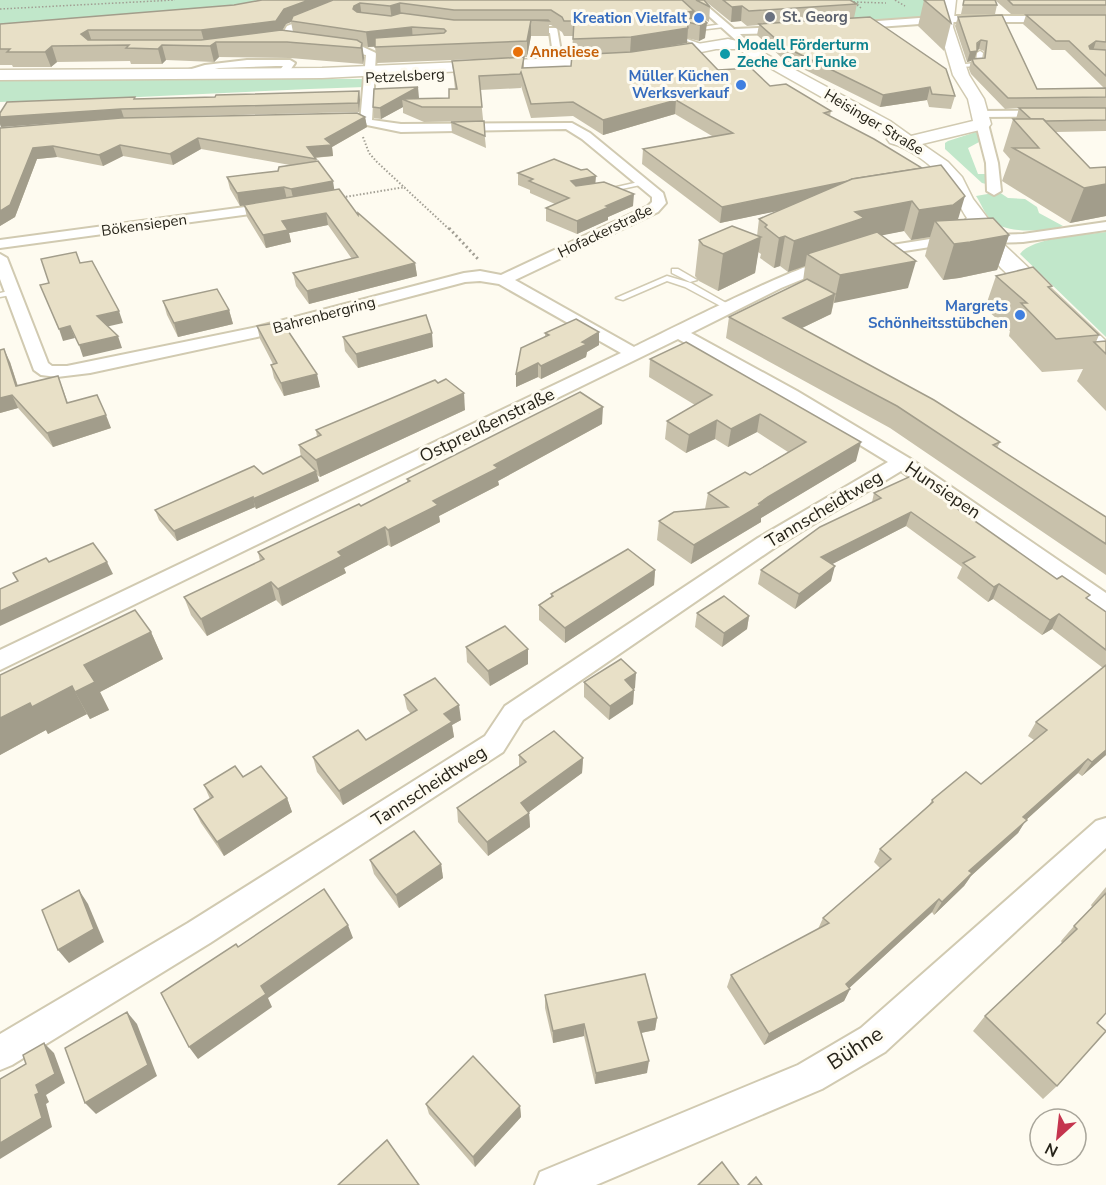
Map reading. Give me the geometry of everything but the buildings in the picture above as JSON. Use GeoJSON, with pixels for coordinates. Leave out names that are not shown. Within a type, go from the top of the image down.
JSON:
{"type":"FeatureCollection","features":[{"type":"Feature","properties":{"kind":"main road"},"geometry":{"type":"LineString","coordinates":[[889,138],[980,119],[976,99],[961,75],[946,23],[950,0]]}},
{"type":"Feature","properties":{"kind":"main road"},"geometry":{"type":"LineString","coordinates":[[697,39],[734,45],[750,55]]}},
{"type":"Feature","properties":{"kind":"main road","name":"Petzelsberg"},"geometry":{"type":"LineString","coordinates":[[238,75],[314,78],[638,58],[697,39]]}},
{"type":"Feature","properties":{"kind":"main road","name":"Petzelsberg"},"geometry":{"type":"LineString","coordinates":[[0,75],[371,75],[697,39]]}},
{"type":"Feature","properties":{"kind":"main road","name":"Heisinger Straße"},"geometry":{"type":"LineString","coordinates":[[750,55],[889,138],[920,174]]}},
{"type":"Feature","properties":{"kind":"main road","name":"Heisinger Straße"},"geometry":{"type":"LineString","coordinates":[[757,72],[798,89],[941,166],[955,181],[964,200],[982,224],[988,238]]}},
{"type":"Feature","properties":{"kind":"main road","name":"Heisinger Straße"},"geometry":{"type":"LineString","coordinates":[[938,189],[988,238],[1009,263],[1106,355]]}},
{"type":"Feature","properties":{"kind":"street"},"geometry":{"type":"LineString","coordinates":[[272,43],[289,40],[290,27],[363,0]]}},
{"type":"Feature","properties":{"kind":"street","name":"Heisinger Straße"},"geometry":{"type":"LineString","coordinates":[[695,0],[750,55]]}},
{"type":"Feature","properties":{"kind":"street"},"geometry":{"type":"LineString","coordinates":[[837,27],[922,21],[946,23],[1106,19]]}},
{"type":"Feature","properties":{"kind":"street"},"geometry":{"type":"LineString","coordinates":[[697,39],[726,29],[803,29]]}},
{"type":"Feature","properties":{"kind":"street"},"geometry":{"type":"LineString","coordinates":[[508,30],[554,30],[559,62]]}},
{"type":"Feature","properties":{"kind":"street"},"geometry":{"type":"LineString","coordinates":[[323,44],[366,51],[371,56],[371,75],[361,119]]}},
{"type":"Feature","properties":{"kind":"street","name":"Petzelsberg"},"geometry":{"type":"LineString","coordinates":[[177,75],[199,68],[249,61],[290,63],[282,74]]}},
{"type":"Feature","properties":{"kind":"street"},"geometry":{"type":"LineString","coordinates":[[994,191],[994,178],[987,158],[980,119],[1106,113]]}},
{"type":"Feature","properties":{"kind":"street","name":"Hofackerstraße"},"geometry":{"type":"LineString","coordinates":[[361,119],[395,128],[568,125],[586,136],[658,196],[657,206],[497,278]]}},
{"type":"Feature","properties":{"kind":"street","name":"Bökensiepen"},"geometry":{"type":"LineString","coordinates":[[0,244],[287,206]]}},
{"type":"Feature","properties":{"kind":"street","name":"Ostpreußenstraße"},"geometry":{"type":"LineString","coordinates":[[0,661],[804,272],[860,254],[949,240],[1023,238],[1106,226]]}},
{"type":"Feature","properties":{"kind":"street","name":"Bahrenbergring"},"geometry":{"type":"LineString","coordinates":[[0,258],[6,293],[40,366],[47,372],[159,354],[274,328],[464,278],[497,278]]}},
{"type":"Feature","properties":{"kind":"street"},"geometry":{"type":"LineString","coordinates":[[497,278],[634,354]]}},
{"type":"Feature","properties":{"kind":"street","name":"Hunsiepen"},"geometry":{"type":"LineString","coordinates":[[680,333],[801,400],[902,462],[1106,604]]}},
{"type":"Feature","properties":{"kind":"street","name":"Tannscheidtweg"},"geometry":{"type":"LineString","coordinates":[[0,1053],[199,933],[494,744],[514,714],[766,543],[902,462]]}},
{"type":"Feature","properties":{"kind":"street","name":"Bühne"},"geometry":{"type":"LineString","coordinates":[[553,1185],[810,1077],[873,1040],[1106,830]]}},
{"type":"Feature","properties":{"kind":"lane"},"geometry":{"type":"LineString","coordinates":[[697,39],[726,29]]}},
{"type":"Feature","properties":{"kind":"lane"},"geometry":{"type":"LineString","coordinates":[[366,51],[378,50]]}},
{"type":"Feature","properties":{"kind":"lane"},"geometry":{"type":"LineString","coordinates":[[958,65],[979,65],[980,53]]}},
{"type":"Feature","properties":{"kind":"lane"},"geometry":{"type":"LineString","coordinates":[[599,191],[643,183]]}},
{"type":"Feature","properties":{"kind":"lane"},"geometry":{"type":"LineString","coordinates":[[675,271],[735,306]]}},
{"type":"Feature","properties":{"kind":"lane"},"geometry":{"type":"LineString","coordinates":[[620,298],[667,278],[735,306]]}},
{"type":"Feature","properties":{"kind":"path"},"geometry":{"type":"LineString","coordinates":[[43,7],[48,0]]}},
{"type":"Feature","properties":{"kind":"path"},"geometry":{"type":"LineString","coordinates":[[79,5],[82,0]]}},
{"type":"Feature","properties":{"kind":"path"},"geometry":{"type":"LineString","coordinates":[[0,9],[175,0]]}},
{"type":"Feature","properties":{"kind":"path"},"geometry":{"type":"LineString","coordinates":[[867,11],[853,2],[886,3]]}},
{"type":"Feature","properties":{"kind":"path"},"geometry":{"type":"LineString","coordinates":[[361,119],[369,153],[497,278]]}},
{"type":"Feature","properties":{"kind":"path"},"geometry":{"type":"LineString","coordinates":[[336,198],[405,187]]}},
{"type":"Feature","properties":{"kind":"green space"},"geometry":{"type":"Polygon","coordinates":[[[0,0],[305,0],[0,34],[0,0]]]}},
{"type":"Feature","properties":{"kind":"green space"},"geometry":{"type":"Polygon","coordinates":[[[825,0],[944,0],[941,17],[856,24],[825,0]]]}},
{"type":"Feature","properties":{"kind":"green space"},"geometry":{"type":"Polygon","coordinates":[[[0,78],[368,79],[365,87],[0,102],[0,78]]]}},
{"type":"Feature","properties":{"kind":"green space"},"geometry":{"type":"Polygon","coordinates":[[[976,132],[981,141],[968,148],[978,174],[987,174],[990,185],[982,183],[945,149],[945,143],[948,141],[976,132]]]}},
{"type":"Feature","properties":{"kind":"green space"},"geometry":{"type":"Polygon","coordinates":[[[999,192],[1008,198],[1025,199],[1037,207],[1039,213],[1063,226],[1047,230],[1015,230],[997,225],[991,220],[976,196],[999,192]]]}},
{"type":"Feature","properties":{"kind":"green space"},"geometry":{"type":"Polygon","coordinates":[[[1106,232],[1106,337],[1020,254],[1026,248],[1047,240],[1106,232]]]}},
{"type":"Feature","properties":{"kind":"place","name":"St. Georg"},"geometry":{"type":"Point","coordinates":[770,17]}},
{"type":"Feature","properties":{"kind":"place","name":"Kreation Vielfalt"},"geometry":{"type":"Point","coordinates":[699,18]}},
{"type":"Feature","properties":{"kind":"place","name":"Anneliese"},"geometry":{"type":"Point","coordinates":[518,52]}},
{"type":"Feature","properties":{"kind":"place","name":"Modell Förderturm Zeche Carl Funke"},"geometry":{"type":"Point","coordinates":[725,54]}},
{"type":"Feature","properties":{"kind":"place","name":"Müller Küchen Werksverkauf"},"geometry":{"type":"Point","coordinates":[741,85]}},
{"type":"Feature","properties":{"kind":"place","name":"Margrets Schönheitsstübchen"},"geometry":{"type":"Point","coordinates":[1020,315]}}]}
